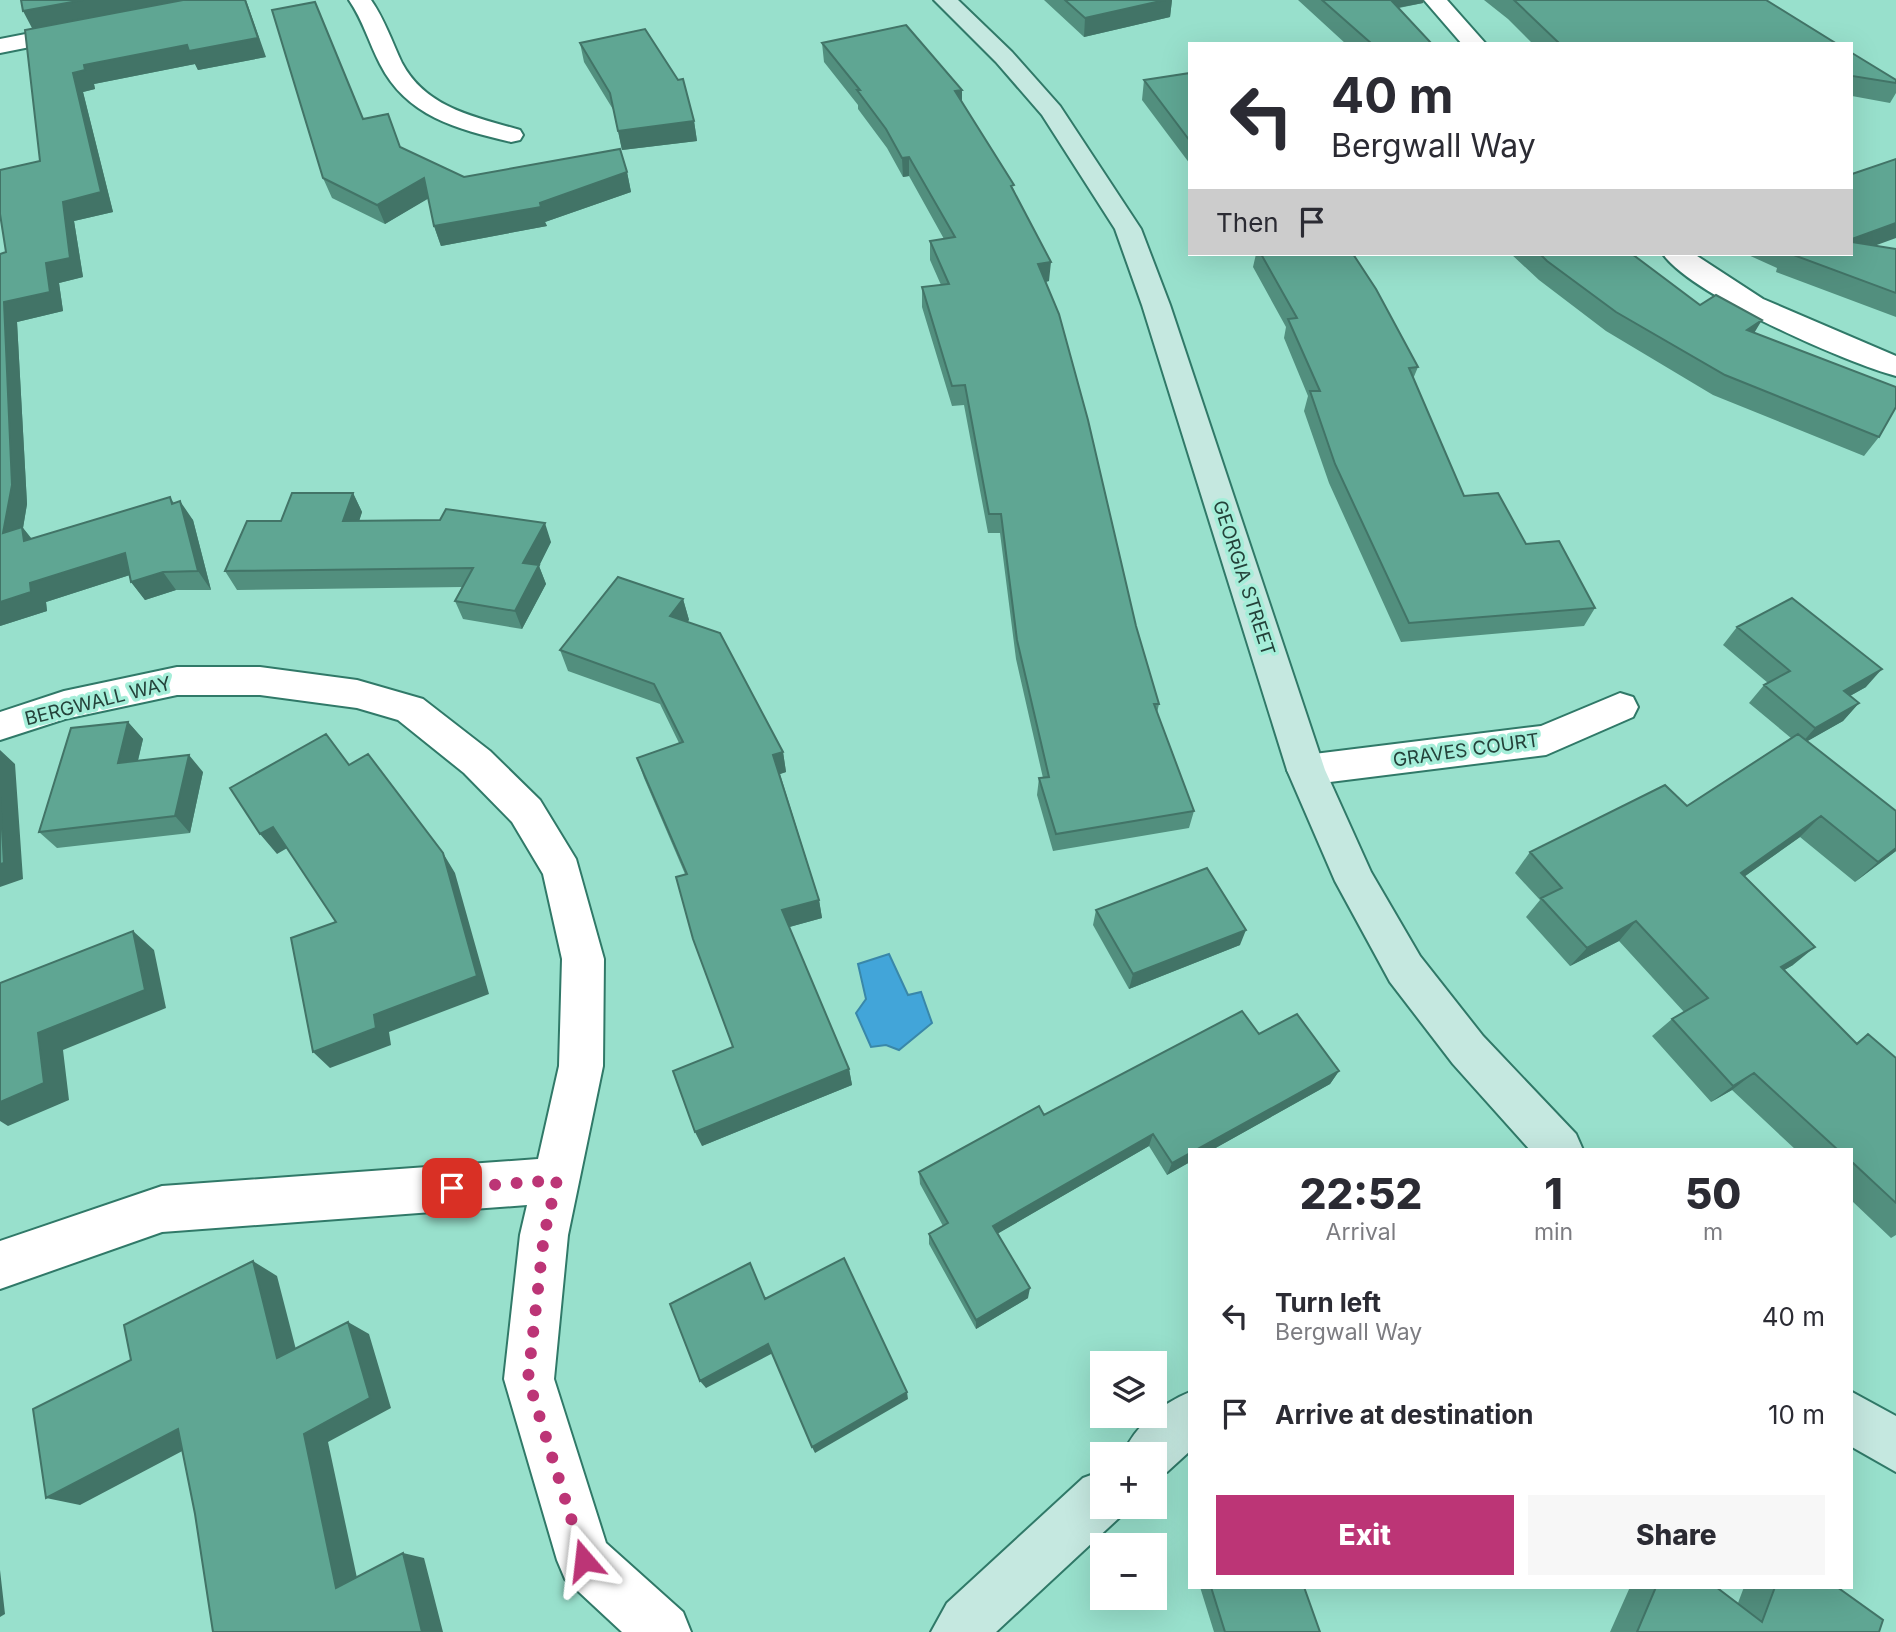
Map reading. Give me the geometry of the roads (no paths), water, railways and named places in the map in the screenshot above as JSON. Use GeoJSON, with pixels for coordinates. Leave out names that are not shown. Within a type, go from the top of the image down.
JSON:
{"type":"FeatureCollection","features":[{"type":"Feature","properties":{"kind":"main road","name":"GEORGIA STREET"},"geometry":{"type":"LineString","coordinates":[[944,0],[1004,57],[1051,111],[1128,229],[1156,305],[1306,770],[1355,881],[1405,969],[1468,1050],[1558,1148]]}},
{"type":"Feature","properties":{"kind":"main road"},"geometry":{"type":"LineString","coordinates":[[1853,1418],[1896,1446]]}},
{"type":"Feature","properties":{"kind":"main road"},"geometry":{"type":"LineString","coordinates":[[1162,1442],[1188,1419]]}},
{"type":"Feature","properties":{"kind":"main road"},"geometry":{"type":"LineString","coordinates":[[959,1632],[966,1622],[1090,1508]]}},
{"type":"Feature","properties":{"kind":"street"},"geometry":{"type":"LineString","coordinates":[[360,0],[397,75],[412,96],[439,114],[511,135]]}},
{"type":"Feature","properties":{"kind":"street"},"geometry":{"type":"LineString","coordinates":[[1435,0],[1473,42]]}},
{"type":"Feature","properties":{"kind":"street"},"geometry":{"type":"LineString","coordinates":[[0,47],[93,28]]}},
{"type":"Feature","properties":{"kind":"street"},"geometry":{"type":"LineString","coordinates":[[1680,256],[1720,285],[1806,330],[1896,367]]}},
{"type":"Feature","properties":{"kind":"street","name":"BERGWALL WAY"},"geometry":{"type":"LineString","coordinates":[[0,726],[64,705],[177,681],[260,681],[358,694],[410,709],[477,762],[526,811],[562,871],[583,959],[581,1066],[544,1235],[528,1379],[584,1560],[663,1632]]}},
{"type":"Feature","properties":{"kind":"street","name":"GRAVES COURT"},"geometry":{"type":"LineString","coordinates":[[1306,770],[1546,740],[1620,708]]}},
{"type":"Feature","properties":{"kind":"street"},"geometry":{"type":"LineString","coordinates":[[0,1265],[162,1209],[557,1180]]}},
{"type":"Feature","properties":{"kind":"water"},"geometry":{"type":"Polygon","coordinates":[[[889,954],[908,995],[921,992],[932,1023],[899,1050],[886,1045],[871,1047],[856,1013],[866,999],[858,964],[889,954]]]}}]}
